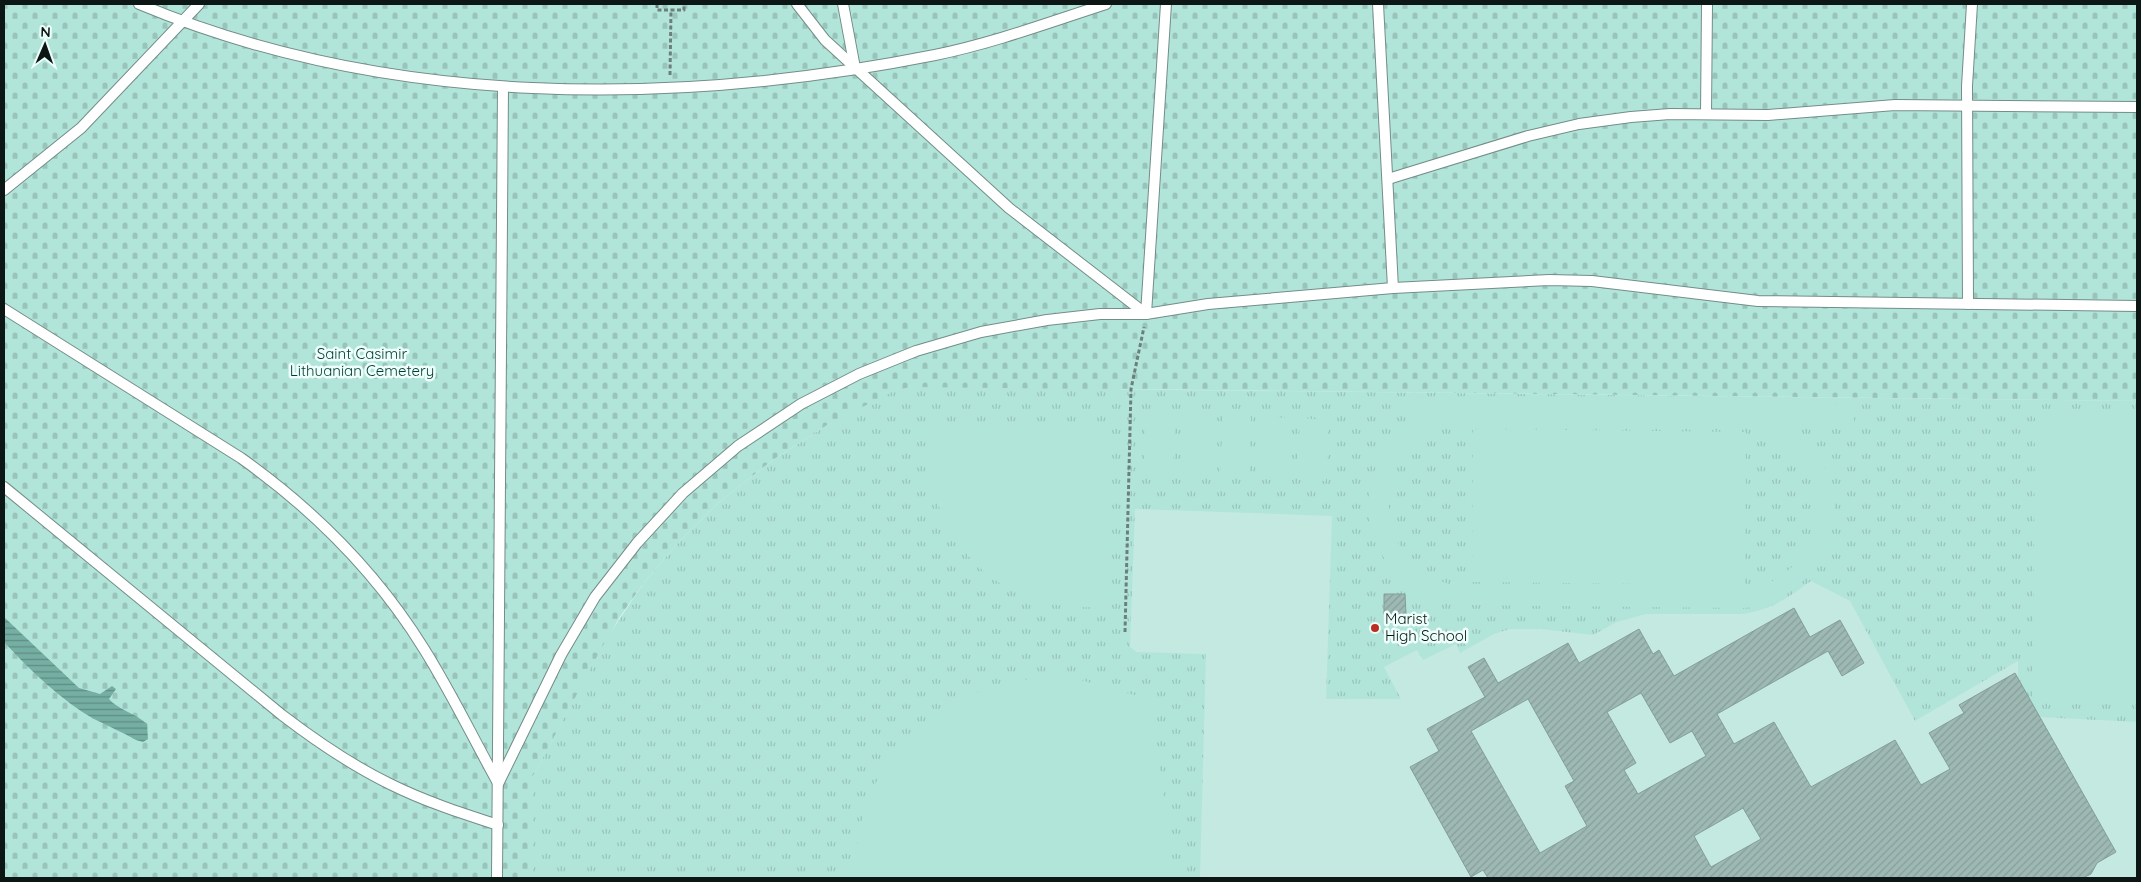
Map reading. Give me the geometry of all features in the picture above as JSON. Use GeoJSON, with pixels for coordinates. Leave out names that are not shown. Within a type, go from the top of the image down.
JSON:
{"type":"FeatureCollection","features":[{"type":"Feature","properties":{"kind":"lane"},"geometry":{"type":"LineString","coordinates":[[139,4],[184,22],[262,47],[342,64],[503,87],[671,88],[755,83],[937,54],[1023,32],[1106,4]]}},
{"type":"Feature","properties":{"kind":"lane"},"geometry":{"type":"LineString","coordinates":[[4,190],[81,128],[184,22],[199,4]]}},
{"type":"Feature","properties":{"kind":"lane"},"geometry":{"type":"LineString","coordinates":[[797,4],[825,40],[1008,208],[1146,314]]}},
{"type":"Feature","properties":{"kind":"lane"},"geometry":{"type":"LineString","coordinates":[[843,4],[855,68]]}},
{"type":"Feature","properties":{"kind":"lane"},"geometry":{"type":"LineString","coordinates":[[1146,314],[1166,4]]}},
{"type":"Feature","properties":{"kind":"lane"},"geometry":{"type":"LineString","coordinates":[[1378,4],[1392,288]]}},
{"type":"Feature","properties":{"kind":"lane"},"geometry":{"type":"LineString","coordinates":[[1706,114],[1707,4]]}},
{"type":"Feature","properties":{"kind":"lane"},"geometry":{"type":"LineString","coordinates":[[1968,304],[1967,106],[1972,4]]}},
{"type":"Feature","properties":{"kind":"lane"},"geometry":{"type":"LineString","coordinates":[[497,878],[503,87]]}},
{"type":"Feature","properties":{"kind":"lane"},"geometry":{"type":"LineString","coordinates":[[1388,179],[1528,136],[1579,124],[1631,117],[1706,114],[1768,115],[1895,106],[2137,106]]}},
{"type":"Feature","properties":{"kind":"lane"},"geometry":{"type":"LineString","coordinates":[[498,784],[561,655],[596,596],[637,543],[683,493],[738,446],[801,404],[859,374],[916,351],[981,332],[1047,320],[1100,314],[1146,314],[1208,304],[1392,288],[1549,280],[1592,281],[1758,301],[2137,306]]}},
{"type":"Feature","properties":{"kind":"lane"},"geometry":{"type":"LineString","coordinates":[[4,309],[241,458],[278,484],[311,512],[353,555],[399,612],[424,649],[498,784]]}},
{"type":"Feature","properties":{"kind":"lane"},"geometry":{"type":"LineString","coordinates":[[4,487],[282,715],[322,745],[389,783],[441,806],[498,825]]}},
{"type":"Feature","properties":{"kind":"path"},"geometry":{"type":"LineString","coordinates":[[657,4],[656,10],[684,10],[684,4]]}},
{"type":"Feature","properties":{"kind":"path"},"geometry":{"type":"LineString","coordinates":[[671,10],[671,88]]}},
{"type":"Feature","properties":{"kind":"path"},"geometry":{"type":"LineString","coordinates":[[1126,632],[1131,389],[1146,314]]}},
{"type":"Feature","properties":{"kind":"shaded area","name":"Marist High School"},"geometry":{"type":"Polygon","coordinates":[[[1126,389],[2137,401],[2137,878],[532,878],[1126,389]]]}},
{"type":"Feature","properties":{"kind":"shaded area"},"geometry":{"type":"Polygon","coordinates":[[[4,617],[79,688],[100,694],[112,686],[116,689],[109,699],[147,724],[148,739],[143,742],[136,740],[94,719],[58,694],[35,674],[4,642],[4,617]]]}},
{"type":"Feature","properties":{"kind":"green space","name":"Saint Casimir Lithuanian Cemetery"},"geometry":{"type":"Polygon","coordinates":[[[4,4],[2137,4],[2137,401],[1126,389],[829,424],[773,460],[718,503],[676,545],[643,584],[619,618],[532,778],[532,878],[4,878],[4,4]]]}},
{"type":"Feature","properties":{"kind":"green space","name":"Marist High School"},"geometry":{"type":"Polygon","coordinates":[[[910,387],[2137,401],[2137,722],[2039,717],[2018,679],[2018,661],[1915,721],[1850,601],[1811,581],[1787,598],[1771,606],[1742,614],[1646,614],[1617,622],[1593,635],[1541,629],[1510,629],[1494,634],[1460,653],[1456,644],[1423,660],[1417,650],[1384,667],[1401,699],[1326,699],[1332,516],[1135,509],[1130,647],[1137,652],[1206,654],[1200,878],[532,878],[532,778],[607,638],[643,584],[676,545],[718,503],[773,460],[829,424],[894,391],[910,387]]]}},
{"type":"Feature","properties":{"kind":"green space"},"geometry":{"type":"Polygon","coordinates":[[[1407,399],[1854,404],[1854,427],[1792,426],[1811,446],[1821,461],[1832,486],[1834,507],[1832,529],[1825,549],[1814,568],[1800,584],[1783,596],[1764,605],[1742,608],[1466,605],[1450,603],[1425,595],[1402,579],[1384,559],[1373,536],[1369,511],[1370,486],[1378,462],[1393,440],[1415,422],[1406,421],[1407,399]],[[1467,423],[1434,432],[1409,450],[1394,474],[1389,502],[1393,530],[1406,555],[1429,575],[1462,587],[1752,590],[1781,576],[1799,559],[1814,531],[1817,510],[1815,489],[1807,470],[1795,453],[1779,439],[1759,430],[1737,425],[1467,423]]]}},
{"type":"Feature","properties":{"kind":"green space"},"geometry":{"type":"Polygon","coordinates":[[[2035,409],[2137,410],[2137,704],[2033,703],[2035,409]]]}},
{"type":"Feature","properties":{"kind":"green space"},"geometry":{"type":"Polygon","coordinates":[[[1146,413],[1175,414],[1173,476],[1144,474],[1146,413]]]}},
{"type":"Feature","properties":{"kind":"green space"},"geometry":{"type":"Polygon","coordinates":[[[1185,414],[1213,415],[1211,477],[1182,476],[1185,414]]]}},
{"type":"Feature","properties":{"kind":"green space"},"geometry":{"type":"Polygon","coordinates":[[[1223,415],[1251,417],[1249,478],[1220,477],[1223,415]]]}},
{"type":"Feature","properties":{"kind":"green space"},"geometry":{"type":"Polygon","coordinates":[[[1261,417],[1290,418],[1287,480],[1259,479],[1261,417]]]}},
{"type":"Feature","properties":{"kind":"green space"},"geometry":{"type":"Polygon","coordinates":[[[1300,418],[1328,420],[1326,481],[1297,480],[1300,418]]]}},
{"type":"Feature","properties":{"kind":"green space"},"geometry":{"type":"Polygon","coordinates":[[[925,423],[1094,423],[1107,438],[1107,607],[1063,606],[1025,596],[998,582],[975,563],[956,540],[942,514],[932,486],[927,455],[925,423]]]}},
{"type":"Feature","properties":{"kind":"green space"},"geometry":{"type":"Polygon","coordinates":[[[1473,429],[1746,432],[1745,585],[1472,582],[1473,429]]]}},
{"type":"Feature","properties":{"kind":"green space"},"geometry":{"type":"Polygon","coordinates":[[[1042,678],[1080,680],[1134,695],[1150,693],[1174,874],[1167,874],[1167,878],[856,878],[858,838],[868,801],[884,768],[907,739],[935,716],[967,697],[1003,684],[1042,678]]]}},
{"type":"Feature","properties":{"kind":"building"},"geometry":{"type":"Polygon","coordinates":[[[1384,594],[1405,594],[1406,614],[1384,614],[1384,594]]]}},
{"type":"Feature","properties":{"kind":"building","name":"Marist High School"},"geometry":{"type":"Polygon","coordinates":[[[1794,608],[1810,637],[1840,620],[1864,663],[1842,676],[1828,651],[1717,714],[1734,744],[1774,722],[1811,787],[1895,740],[1921,785],[1950,769],[1929,733],[1964,713],[1959,705],[2015,673],[2116,852],[2097,863],[2091,874],[2083,878],[1488,878],[1483,870],[1471,877],[1410,767],[1439,751],[1427,729],[1485,697],[1468,667],[1484,658],[1498,683],[1568,643],[1579,663],[1639,629],[1653,654],[1659,650],[1674,676],[1794,608]],[[1641,693],[1607,712],[1636,763],[1624,770],[1638,794],[1706,756],[1692,731],[1670,743],[1641,693]],[[1528,699],[1471,731],[1540,853],[1587,826],[1565,786],[1574,781],[1528,699]],[[1743,808],[1694,836],[1711,867],[1761,839],[1743,808]]]}},
{"type":"Feature","properties":{"kind":"place","name":"Marist High School"},"geometry":{"type":"Point","coordinates":[1375,628]}}]}
